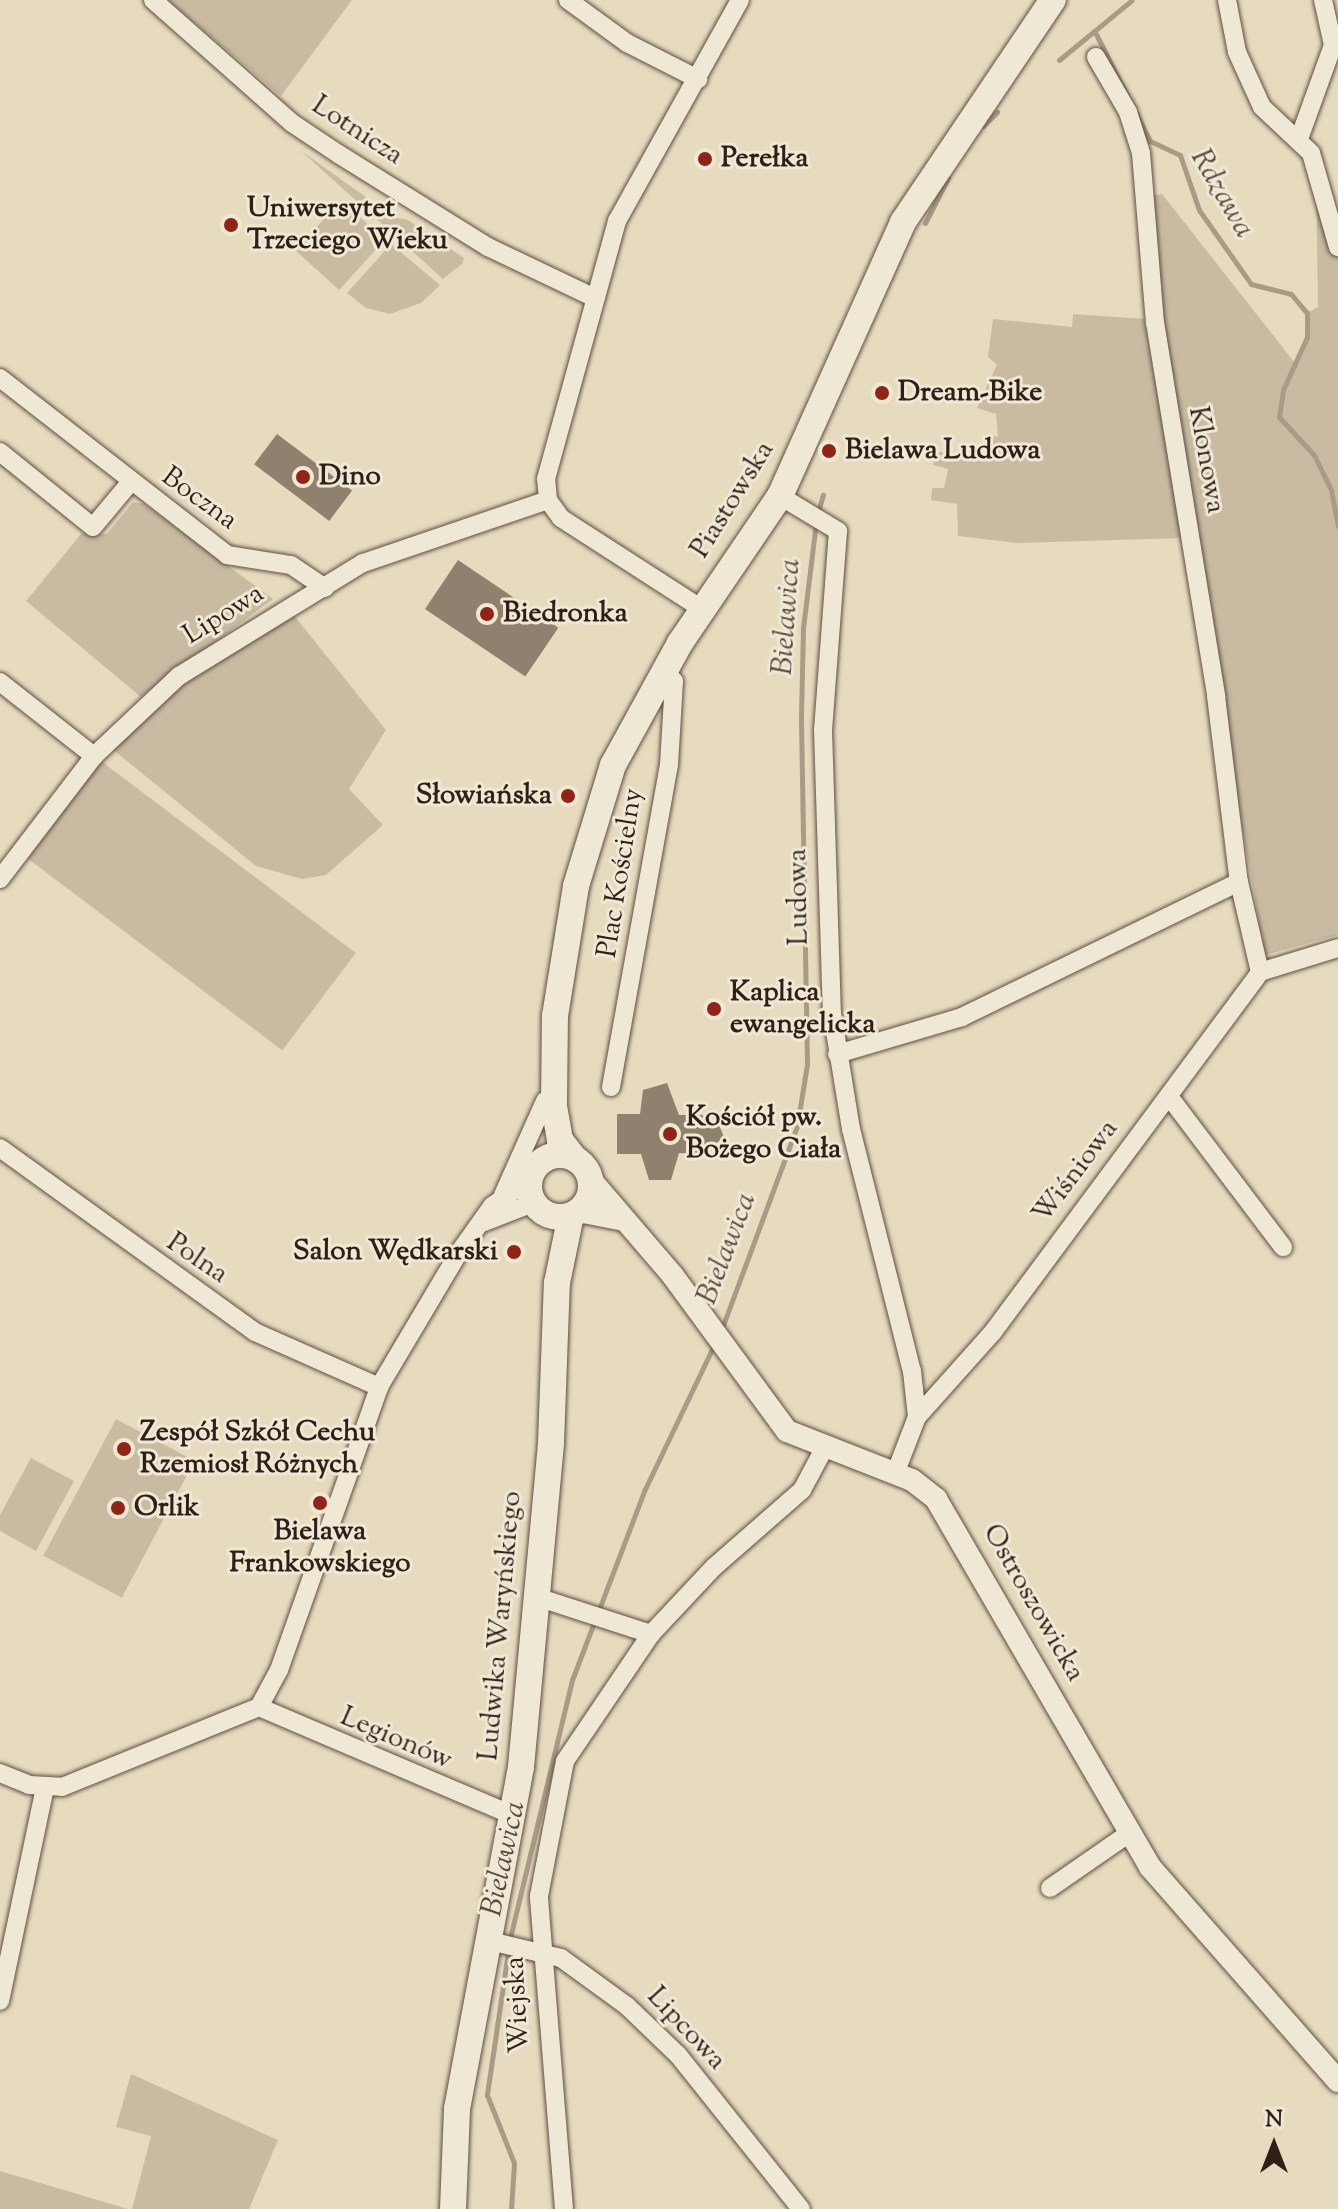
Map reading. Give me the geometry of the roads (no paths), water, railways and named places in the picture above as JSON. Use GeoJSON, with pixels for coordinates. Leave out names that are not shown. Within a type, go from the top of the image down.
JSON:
{"type":"FeatureCollection","features":[{"type":"Feature","properties":{"kind":"main road","name":"Piastowska"},"geometry":{"type":"LineString","coordinates":[[536,1189],[565,944],[585,852],[619,750],[663,670],[780,496],[903,222],[1053,0]]}},
{"type":"Feature","properties":{"kind":"main road","name":"Piastowska"},"geometry":{"type":"LineString","coordinates":[[552,1064],[558,1129],[590,1179]]}},
{"type":"Feature","properties":{"kind":"main road"},"geometry":{"type":"LineString","coordinates":[[574,1158],[536,1189],[574,1213]]}},
{"type":"Feature","properties":{"kind":"main road","name":"Ludwika Waryńskiego"},"geometry":{"type":"LineString","coordinates":[[453,2209],[456,2116],[505,1944],[537,1597],[557,1283],[574,1213],[589,1197],[590,1179]]}},
{"type":"Feature","properties":{"kind":"main road","name":"Ludwika Waryńskiego"},"geometry":{"type":"LineString","coordinates":[[536,1189],[557,1283]]}},
{"type":"Feature","properties":{"kind":"street","name":"Lotnicza"},"geometry":{"type":"LineString","coordinates":[[153,0],[316,139],[488,247],[595,298]]}},
{"type":"Feature","properties":{"kind":"street"},"geometry":{"type":"LineString","coordinates":[[568,0],[627,43],[698,79]]}},
{"type":"Feature","properties":{"kind":"street"},"geometry":{"type":"LineString","coordinates":[[702,609],[561,518],[548,500],[549,466],[617,221],[740,0]]}},
{"type":"Feature","properties":{"kind":"street"},"geometry":{"type":"LineString","coordinates":[[1227,0],[1237,52],[1262,107],[1311,153],[1338,247]]}},
{"type":"Feature","properties":{"kind":"street"},"geometry":{"type":"LineString","coordinates":[[1299,139],[1333,45],[1323,0]]}},
{"type":"Feature","properties":{"kind":"street","name":"Klonowa"},"geometry":{"type":"LineString","coordinates":[[1096,57],[1128,112],[1141,153],[1155,322],[1216,696],[1239,882],[1260,972]]}},
{"type":"Feature","properties":{"kind":"street","name":"Boczna"},"geometry":{"type":"LineString","coordinates":[[0,378],[129,484],[227,555],[291,565],[325,588]]}},
{"type":"Feature","properties":{"kind":"street","name":"Boczna"},"geometry":{"type":"LineString","coordinates":[[0,452],[93,527],[129,484]]}},
{"type":"Feature","properties":{"kind":"street","name":"Ludowa"},"geometry":{"type":"LineString","coordinates":[[780,496],[838,531],[823,730],[828,965],[837,1054],[917,1417]]}},
{"type":"Feature","properties":{"kind":"street","name":"Lipowa"},"geometry":{"type":"LineString","coordinates":[[0,879],[94,756],[179,676],[325,588],[397,549],[461,534],[548,500]]}},
{"type":"Feature","properties":{"kind":"street","name":"Plac Kościelny"},"geometry":{"type":"LineString","coordinates":[[611,1087],[669,765],[674,681],[663,670]]}},
{"type":"Feature","properties":{"kind":"street"},"geometry":{"type":"LineString","coordinates":[[0,682],[94,756]]}},
{"type":"Feature","properties":{"kind":"street"},"geometry":{"type":"LineString","coordinates":[[837,1054],[962,1017],[1239,882]]}},
{"type":"Feature","properties":{"kind":"street"},"geometry":{"type":"LineString","coordinates":[[1260,972],[1338,948]]}},
{"type":"Feature","properties":{"kind":"street","name":"Wiśniowa"},"geometry":{"type":"LineString","coordinates":[[895,1474],[917,1417],[993,1332],[1120,1156],[1171,1099],[1260,972]]}},
{"type":"Feature","properties":{"kind":"street"},"geometry":{"type":"LineString","coordinates":[[1171,1099],[1283,1247]]}},
{"type":"Feature","properties":{"kind":"street","name":"Piastowska"},"geometry":{"type":"LineString","coordinates":[[503,1195],[545,1101]]}},
{"type":"Feature","properties":{"kind":"street","name":"Polna"},"geometry":{"type":"LineString","coordinates":[[0,1148],[255,1332],[379,1387]]}},
{"type":"Feature","properties":{"kind":"street","name":"Ostroszowicka"},"geometry":{"type":"LineString","coordinates":[[590,1179],[702,1315],[775,1420],[825,1447],[924,1487],[957,1530],[1128,1834],[1167,1891],[1338,2081]]}},
{"type":"Feature","properties":{"kind":"street"},"geometry":{"type":"LineString","coordinates":[[0,1773],[45,1788],[83,1779],[259,1707],[279,1670],[379,1387],[478,1226],[503,1195],[536,1189]]}},
{"type":"Feature","properties":{"kind":"street"},"geometry":{"type":"LineString","coordinates":[[478,1226],[536,1189]]}},
{"type":"Feature","properties":{"kind":"street"},"geometry":{"type":"LineString","coordinates":[[574,1213],[624,1220]]}},
{"type":"Feature","properties":{"kind":"street","name":"Wiejska"},"geometry":{"type":"LineString","coordinates":[[564,2209],[539,1896],[565,1761],[651,1634],[714,1567],[802,1490],[825,1447]]}},
{"type":"Feature","properties":{"kind":"street"},"geometry":{"type":"LineString","coordinates":[[537,1597],[599,1614],[651,1634]]}},
{"type":"Feature","properties":{"kind":"street","name":"Legionów"},"geometry":{"type":"LineString","coordinates":[[259,1707],[515,1816]]}},
{"type":"Feature","properties":{"kind":"street"},"geometry":{"type":"LineString","coordinates":[[0,2001],[45,1788]]}},
{"type":"Feature","properties":{"kind":"street"},"geometry":{"type":"LineString","coordinates":[[1050,1888],[1128,1834]]}},
{"type":"Feature","properties":{"kind":"street","name":"Lipcowa"},"geometry":{"type":"LineString","coordinates":[[505,1944],[543,1952],[574,1965],[659,2034],[801,2209]]}},
{"type":"Feature","properties":{"kind":"waterway","name":"Bielawica"},"geometry":{"type":"LineString","coordinates":[[1059,60],[1132,0]]}},
{"type":"Feature","properties":{"kind":"waterway","name":"Rdzawa"},"geometry":{"type":"LineString","coordinates":[[1096,34],[1150,141],[1180,155],[1199,210],[1251,284],[1291,294],[1307,313],[1307,337],[1283,390],[1279,417],[1314,455],[1331,490],[1338,526]]}},
{"type":"Feature","properties":{"kind":"waterway","name":"Bielawica"},"geometry":{"type":"LineString","coordinates":[[983,126],[997,112]]}},
{"type":"Feature","properties":{"kind":"waterway","name":"Bielawica"},"geometry":{"type":"LineString","coordinates":[[925,223],[948,178]]}},
{"type":"Feature","properties":{"kind":"waterway","name":"Bielawica"},"geometry":{"type":"LineString","coordinates":[[818,512],[823,495]]}},
{"type":"Feature","properties":{"kind":"waterway","name":"Bielawica"},"geometry":{"type":"LineString","coordinates":[[722,1328],[797,1126],[807,1064],[801,716],[803,628],[816,522]]}},
{"type":"Feature","properties":{"kind":"waterway","name":"Bielawica"},"geometry":{"type":"LineString","coordinates":[[510,1938],[572,1680],[645,1489],[714,1345]]}},
{"type":"Feature","properties":{"kind":"waterway","name":"Bielawica"},"geometry":{"type":"LineString","coordinates":[[508,1952],[487,2095],[514,2163],[511,2209]]}},
{"type":"Feature","properties":{"kind":"place","name":"Perełka"},"geometry":{"type":"Point","coordinates":[705,159]}},
{"type":"Feature","properties":{"kind":"place","name":"Uniwersytet Trzeciego Wieku"},"geometry":{"type":"Point","coordinates":[231,225]}},
{"type":"Feature","properties":{"kind":"place","name":"Dream-Bike"},"geometry":{"type":"Point","coordinates":[882,393]}},
{"type":"Feature","properties":{"kind":"place","name":"Bielawa Ludowa"},"geometry":{"type":"Point","coordinates":[829,451]}},
{"type":"Feature","properties":{"kind":"place","name":"Dino"},"geometry":{"type":"Point","coordinates":[303,477]}},
{"type":"Feature","properties":{"kind":"place","name":"Biedronka"},"geometry":{"type":"Point","coordinates":[487,614]}},
{"type":"Feature","properties":{"kind":"place","name":"Słowiańska"},"geometry":{"type":"Point","coordinates":[568,796]}},
{"type":"Feature","properties":{"kind":"place","name":"Kaplica ewangelicka"},"geometry":{"type":"Point","coordinates":[714,1009]}},
{"type":"Feature","properties":{"kind":"place","name":"Kościół pw. Bożego Ciała"},"geometry":{"type":"Point","coordinates":[670,1134]}},
{"type":"Feature","properties":{"kind":"place","name":"Salon Wędkarski"},"geometry":{"type":"Point","coordinates":[514,1252]}},
{"type":"Feature","properties":{"kind":"place","name":"Zespół Szkół Cechu Rzemiosł Różnych"},"geometry":{"type":"Point","coordinates":[124,1449]}},
{"type":"Feature","properties":{"kind":"place","name":"Bielawa Frankowskiego"},"geometry":{"type":"Point","coordinates":[320,1503]}},
{"type":"Feature","properties":{"kind":"place","name":"Orlik"},"geometry":{"type":"Point","coordinates":[118,1508]}}]}
